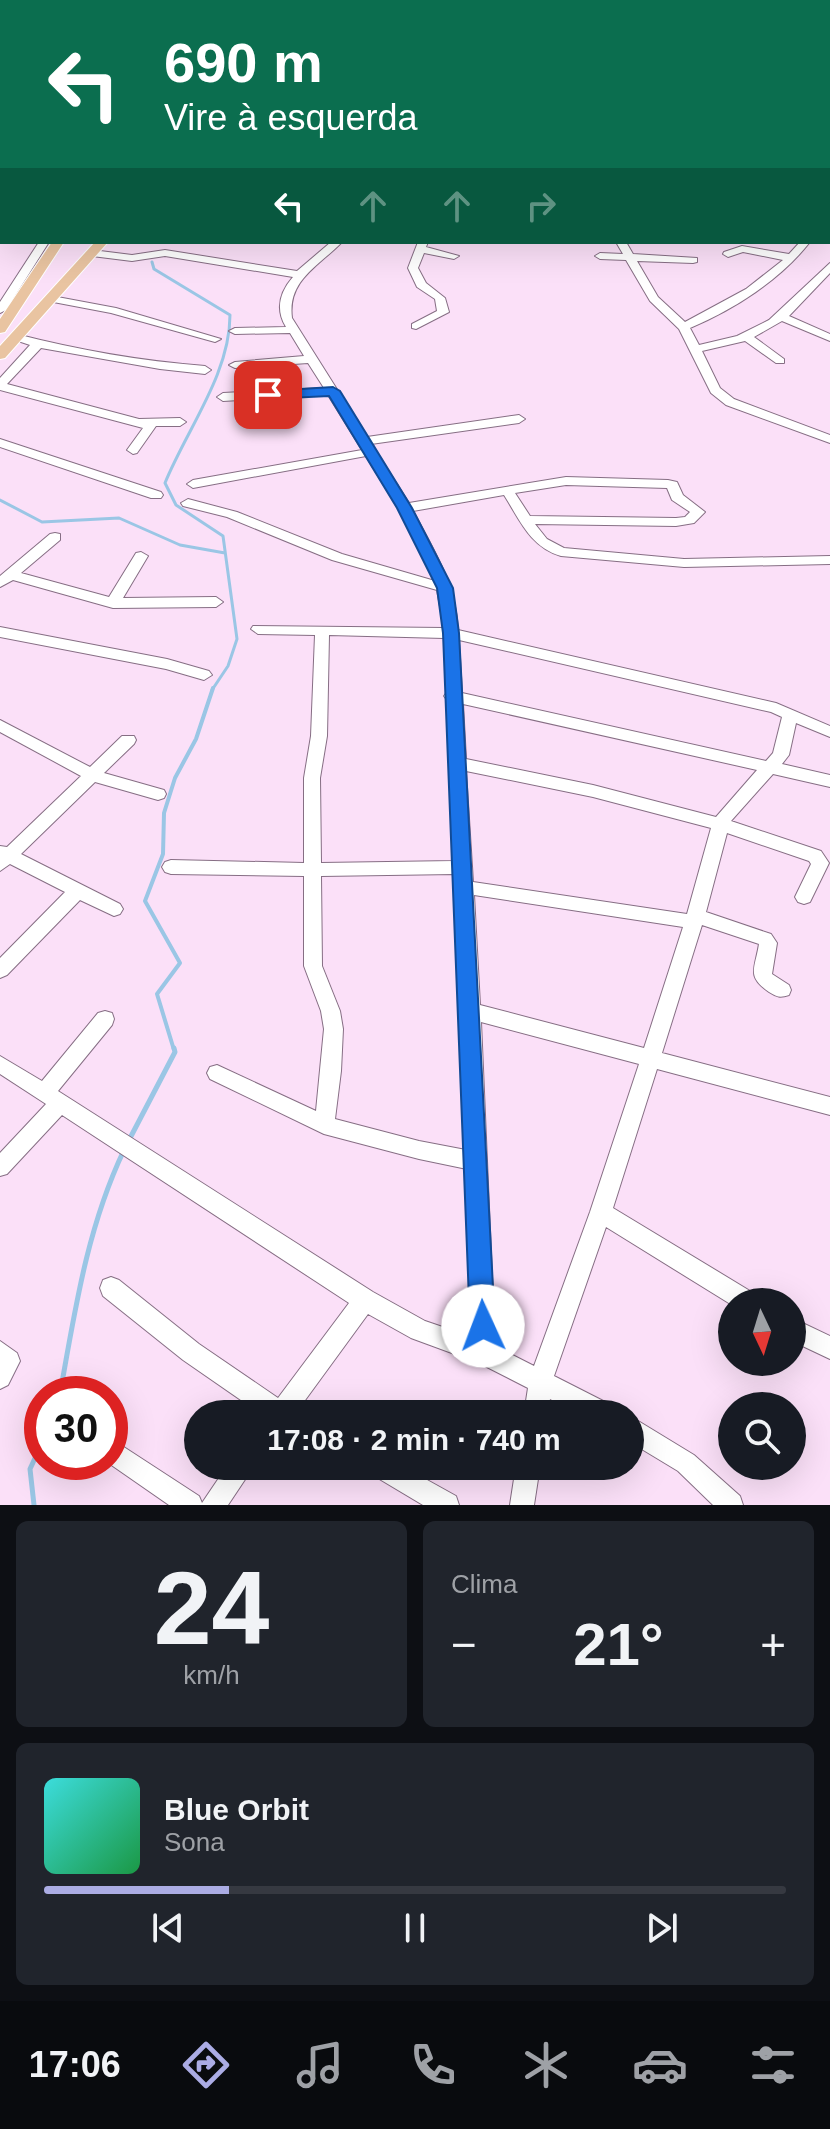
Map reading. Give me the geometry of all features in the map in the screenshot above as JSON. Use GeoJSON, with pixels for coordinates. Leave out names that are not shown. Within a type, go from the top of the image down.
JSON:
{"type":"FeatureCollection","features":[{"type":"Feature","properties":{"kind":"main road"},"geometry":{"type":"LineString","coordinates":[[0,329],[57,244]]}},
{"type":"Feature","properties":{"kind":"main road"},"geometry":{"type":"LineString","coordinates":[[0,355],[99,245]]}},
{"type":"Feature","properties":{"kind":"street"},"geometry":{"type":"LineString","coordinates":[[0,310],[43,244]]}},
{"type":"Feature","properties":{"kind":"street"},"geometry":{"type":"LineString","coordinates":[[335,244],[285,294],[283,307],[294,330],[405,508],[445,588],[451,633],[471,1011],[484,1353]]}},
{"type":"Feature","properties":{"kind":"street"},"geometry":{"type":"LineString","coordinates":[[622,244],[654,299],[684,327],[710,383],[730,402],[830,439]]}},
{"type":"Feature","properties":{"kind":"street"},"geometry":{"type":"LineString","coordinates":[[684,327],[713,313],[792,258],[803,244]]}},
{"type":"Feature","properties":{"kind":"street"},"geometry":{"type":"LineString","coordinates":[[99,245],[132,258],[165,253],[301,275]]}},
{"type":"Feature","properties":{"kind":"street"},"geometry":{"type":"LineString","coordinates":[[416,326],[443,312],[440,298],[416,278],[413,268],[422,245],[454,256]]}},
{"type":"Feature","properties":{"kind":"street"},"geometry":{"type":"LineString","coordinates":[[728,254],[742,249],[792,258]]}},
{"type":"Feature","properties":{"kind":"street"},"geometry":{"type":"LineString","coordinates":[[600,256],[693,260]]}},
{"type":"Feature","properties":{"kind":"street"},"geometry":{"type":"LineString","coordinates":[[696,349],[747,337],[783,317],[830,266]]}},
{"type":"Feature","properties":{"kind":"street"},"geometry":{"type":"LineString","coordinates":[[52,299],[112,310],[215,339]]}},
{"type":"Feature","properties":{"kind":"street"},"geometry":{"type":"LineString","coordinates":[[783,317],[830,338]]}},
{"type":"Feature","properties":{"kind":"street"},"geometry":{"type":"LineString","coordinates":[[235,331],[294,330]]}},
{"type":"Feature","properties":{"kind":"street"},"geometry":{"type":"LineString","coordinates":[[16,337],[38,344],[160,366],[205,370]]}},
{"type":"Feature","properties":{"kind":"street"},"geometry":{"type":"LineString","coordinates":[[747,337],[780,361]]}},
{"type":"Feature","properties":{"kind":"street"},"geometry":{"type":"LineString","coordinates":[[38,344],[0,385],[150,426],[133,450]]}},
{"type":"Feature","properties":{"kind":"street"},"geometry":{"type":"LineString","coordinates":[[235,365],[313,359]]}},
{"type":"Feature","properties":{"kind":"street"},"geometry":{"type":"LineString","coordinates":[[223,397],[333,391]]}},
{"type":"Feature","properties":{"kind":"street"},"geometry":{"type":"LineString","coordinates":[[193,484],[366,446],[519,419]]}},
{"type":"Feature","properties":{"kind":"street"},"geometry":{"type":"LineString","coordinates":[[141,422],[180,422]]}},
{"type":"Feature","properties":{"kind":"street"},"geometry":{"type":"LineString","coordinates":[[0,443],[156,495]]}},
{"type":"Feature","properties":{"kind":"street"},"geometry":{"type":"LineString","coordinates":[[405,508],[566,481],[668,484],[672,485],[677,497],[698,512],[689,520],[676,522],[528,520]]}},
{"type":"Feature","properties":{"kind":"street"},"geometry":{"type":"LineString","coordinates":[[507,491],[542,544],[573,554],[684,563],[830,560]]}},
{"type":"Feature","properties":{"kind":"street"},"geometry":{"type":"LineString","coordinates":[[188,503],[213,507],[269,527],[304,545],[445,588]]}},
{"type":"Feature","properties":{"kind":"street"},"geometry":{"type":"LineString","coordinates":[[6,579],[55,537]]}},
{"type":"Feature","properties":{"kind":"street"},"geometry":{"type":"LineString","coordinates":[[113,603],[141,556]]}},
{"type":"Feature","properties":{"kind":"street"},"geometry":{"type":"LineString","coordinates":[[6,579],[113,603],[216,602]]}},
{"type":"Feature","properties":{"kind":"street"},"geometry":{"type":"LineString","coordinates":[[258,629],[451,633],[776,708],[830,732]]}},
{"type":"Feature","properties":{"kind":"street"},"geometry":{"type":"LineString","coordinates":[[322,630],[319,736],[312,778],[316,985],[328,1007],[333,1025],[324,1125]]}},
{"type":"Feature","properties":{"kind":"street"},"geometry":{"type":"LineString","coordinates":[[0,632],[167,664],[204,675]]}},
{"type":"Feature","properties":{"kind":"street"},"geometry":{"type":"LineString","coordinates":[[452,696],[830,781]]}},
{"type":"Feature","properties":{"kind":"street"},"geometry":{"type":"LineString","coordinates":[[538,1400],[541,1380],[601,1212],[695,919],[721,823],[738,800],[772,767],[784,747],[790,716]]}},
{"type":"Feature","properties":{"kind":"street"},"geometry":{"type":"LineString","coordinates":[[0,725],[92,775],[158,794]]}},
{"type":"Feature","properties":{"kind":"street"},"geometry":{"type":"LineString","coordinates":[[114,909],[3,857],[128,740]]}},
{"type":"Feature","properties":{"kind":"street"},"geometry":{"type":"LineString","coordinates":[[457,763],[551,780],[721,823],[818,858],[820,863],[804,897]]}},
{"type":"Feature","properties":{"kind":"street"},"geometry":{"type":"LineString","coordinates":[[171,867],[462,867]]}},
{"type":"Feature","properties":{"kind":"street"},"geometry":{"type":"LineString","coordinates":[[464,887],[695,919],[765,939],[768,943],[762,977],[782,990]]}},
{"type":"Feature","properties":{"kind":"street"},"geometry":{"type":"LineString","coordinates":[[0,970],[77,891]]}},
{"type":"Feature","properties":{"kind":"street"},"geometry":{"type":"LineString","coordinates":[[471,1011],[830,1106]]}},
{"type":"Feature","properties":{"kind":"street"},"geometry":{"type":"LineString","coordinates":[[0,1167],[105,1019]]}},
{"type":"Feature","properties":{"kind":"street"},"geometry":{"type":"LineString","coordinates":[[0,1064],[51,1099],[127,1143],[149,1161],[365,1300],[419,1330],[484,1353],[579,1400]]}},
{"type":"Feature","properties":{"kind":"street"},"geometry":{"type":"LineString","coordinates":[[217,1073],[324,1125],[419,1150],[476,1161]]}},
{"type":"Feature","properties":{"kind":"street"},"geometry":{"type":"LineString","coordinates":[[601,1212],[724,1288]]}},
{"type":"Feature","properties":{"kind":"street"},"geometry":{"type":"LineString","coordinates":[[111,1288],[191,1352],[261,1400]]}},
{"type":"Feature","properties":{"kind":"street"},"geometry":{"type":"LineString","coordinates":[[291,1400],[365,1300]]}},
{"type":"Feature","properties":{"kind":"street"},"geometry":{"type":"LineString","coordinates":[[806,1336],[830,1348]]}},
{"type":"Feature","properties":{"kind":"street"},"geometry":{"type":"LineString","coordinates":[[0,1352],[9,1361],[0,1377]]}},
{"type":"Feature","properties":{"kind":"street"},"geometry":{"type":"LineString","coordinates":[[644,1437],[686,1463],[727,1503]]}},
{"type":"Feature","properties":{"kind":"street"},"geometry":{"type":"LineString","coordinates":[[128,1462],[190,1505]]}},
{"type":"Feature","properties":{"kind":"street"},"geometry":{"type":"LineString","coordinates":[[213,1505],[232,1480]]}},
{"type":"Feature","properties":{"kind":"street"},"geometry":{"type":"LineString","coordinates":[[403,1480],[447,1505]]}},
{"type":"Feature","properties":{"kind":"street"},"geometry":{"type":"LineString","coordinates":[[522,1505],[526,1480]]}},
{"type":"Feature","properties":{"kind":"waterway"},"geometry":{"type":"LineString","coordinates":[[152,262],[154,269],[230,315],[223,359],[215,380],[165,483],[176,505],[223,536],[237,639],[228,666],[213,689]]}},
{"type":"Feature","properties":{"kind":"waterway"},"geometry":{"type":"LineString","coordinates":[[0,500],[42,522],[119,518],[180,545],[225,553]]}},
{"type":"Feature","properties":{"kind":"waterway"},"geometry":{"type":"LineString","coordinates":[[174,1050],[157,994],[180,963],[145,901],[163,854],[164,813],[175,778],[196,739],[213,689]]}},
{"type":"Feature","properties":{"kind":"waterway"},"geometry":{"type":"LineString","coordinates":[[128,1142],[175,1052],[174,1048]]}},
{"type":"Feature","properties":{"kind":"waterway"},"geometry":{"type":"LineString","coordinates":[[63,1376],[91,1239],[124,1150]]}},
{"type":"Feature","properties":{"kind":"waterway"},"geometry":{"type":"LineString","coordinates":[[31,1480],[34,1505]]}},
{"type":"Feature","properties":{"kind":"route"},"geometry":{"type":"LineString","coordinates":[[268,395],[333,391],[405,508],[445,588],[450,611],[452,696],[471,1011],[483,1326]]}}]}
